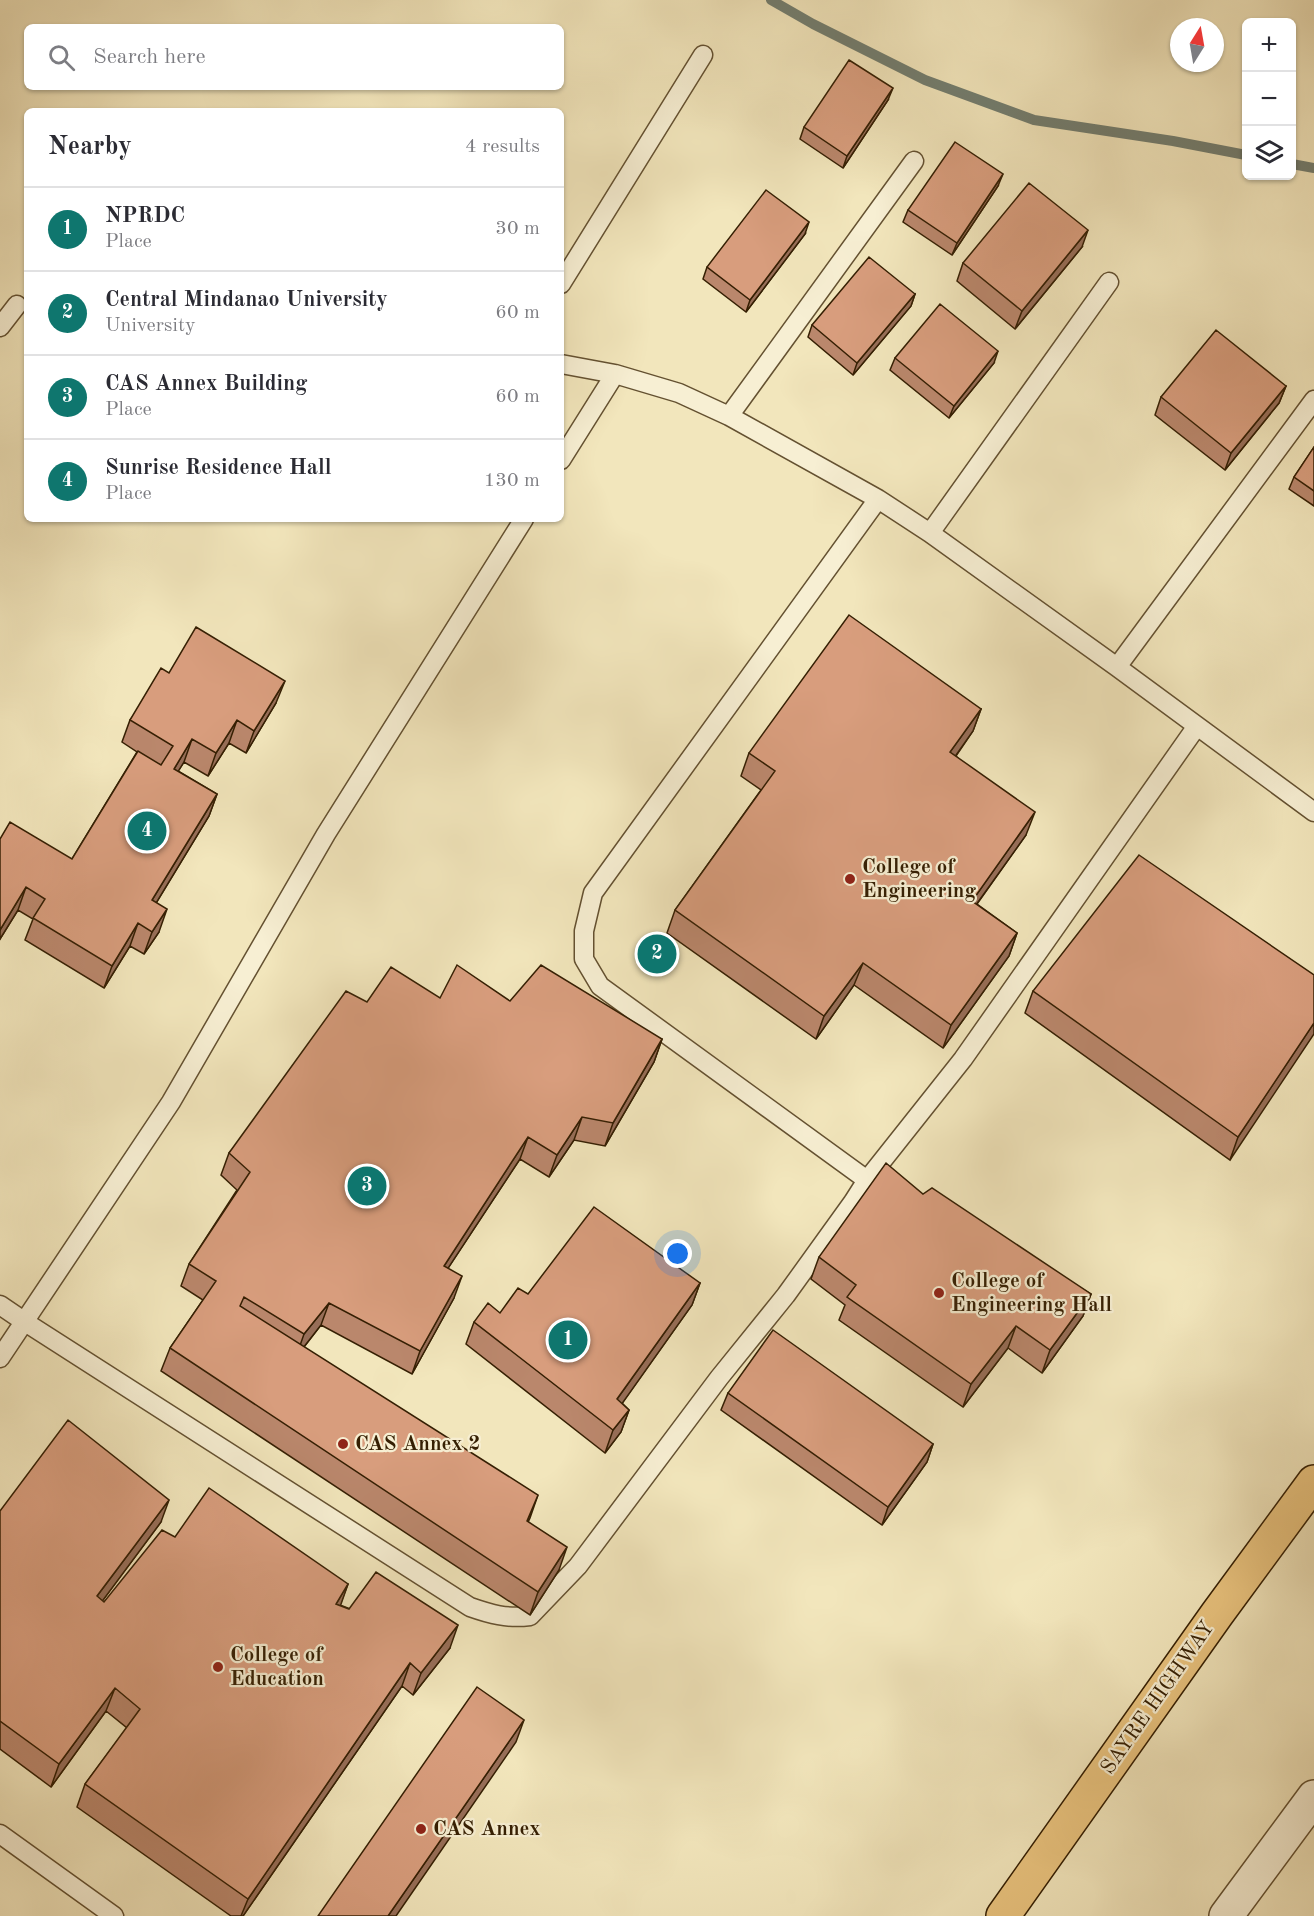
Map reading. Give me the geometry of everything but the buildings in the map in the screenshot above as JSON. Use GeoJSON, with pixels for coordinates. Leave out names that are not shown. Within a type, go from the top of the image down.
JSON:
{"type":"FeatureCollection","features":[{"type":"Feature","properties":{"kind":"highway","name":"SAYRE HIGHWAY"},"geometry":{"type":"LineString","coordinates":[[1003,1916],[1314,1482]]}},
{"type":"Feature","properties":{"kind":"street"},"geometry":{"type":"LineString","coordinates":[[1226,1916],[1314,1797]]}},
{"type":"Feature","properties":{"kind":"lane"},"geometry":{"type":"LineString","coordinates":[[564,279],[703,55]]}},
{"type":"Feature","properties":{"kind":"lane"},"geometry":{"type":"LineString","coordinates":[[729,416],[914,161]]}},
{"type":"Feature","properties":{"kind":"lane"},"geometry":{"type":"LineString","coordinates":[[930,533],[1109,282]]}},
{"type":"Feature","properties":{"kind":"lane"},"geometry":{"type":"LineString","coordinates":[[0,327],[15,304]]}},
{"type":"Feature","properties":{"kind":"lane"},"geometry":{"type":"LineString","coordinates":[[564,365],[615,374],[679,393],[729,416],[878,499],[930,533],[1117,667],[1314,812]]}},
{"type":"Feature","properties":{"kind":"lane"},"geometry":{"type":"LineString","coordinates":[[564,455],[615,374]]}},
{"type":"Feature","properties":{"kind":"lane"},"geometry":{"type":"LineString","coordinates":[[1117,667],[1314,400]]}},
{"type":"Feature","properties":{"kind":"lane"},"geometry":{"type":"LineString","coordinates":[[867,1180],[600,986],[584,959],[584,931],[593,893],[878,499]]}},
{"type":"Feature","properties":{"kind":"lane"},"geometry":{"type":"LineString","coordinates":[[0,1358],[171,1102],[326,834],[522,522]]}},
{"type":"Feature","properties":{"kind":"lane"},"geometry":{"type":"LineString","coordinates":[[0,1305],[470,1607],[496,1616],[530,1617],[578,1566],[719,1378],[786,1294],[867,1180],[963,1059],[1197,726]]}},
{"type":"Feature","properties":{"kind":"lane"},"geometry":{"type":"LineString","coordinates":[[0,1834],[114,1916]]}},
{"type":"Feature","properties":{"kind":"waterway"},"geometry":{"type":"LineString","coordinates":[[771,0],[813,24],[925,80],[1034,120],[1173,141],[1242,154]]}},
{"type":"Feature","properties":{"kind":"waterway"},"geometry":{"type":"LineString","coordinates":[[1296,165],[1314,168]]}},
{"type":"Feature","properties":{"kind":"place","name":"Sunrise Residence Hall"},"geometry":{"type":"Point","coordinates":[147,831]}},
{"type":"Feature","properties":{"kind":"place","name":"College of Engineering"},"geometry":{"type":"Point","coordinates":[850,879]}},
{"type":"Feature","properties":{"kind":"place","name":"Central Mindanao University"},"geometry":{"type":"Point","coordinates":[657,954]}},
{"type":"Feature","properties":{"kind":"place","name":"CAS Annex Building"},"geometry":{"type":"Point","coordinates":[367,1186]}},
{"type":"Feature","properties":{"kind":"place","name":"College of Engineering Hall"},"geometry":{"type":"Point","coordinates":[939,1293]}},
{"type":"Feature","properties":{"kind":"place","name":"NPRDC"},"geometry":{"type":"Point","coordinates":[568,1340]}},
{"type":"Feature","properties":{"kind":"place","name":"CAS Annex 2"},"geometry":{"type":"Point","coordinates":[343,1444]}},
{"type":"Feature","properties":{"kind":"place","name":"College of Education"},"geometry":{"type":"Point","coordinates":[218,1667]}},
{"type":"Feature","properties":{"kind":"place","name":"CAS Annex"},"geometry":{"type":"Point","coordinates":[421,1829]}}]}
